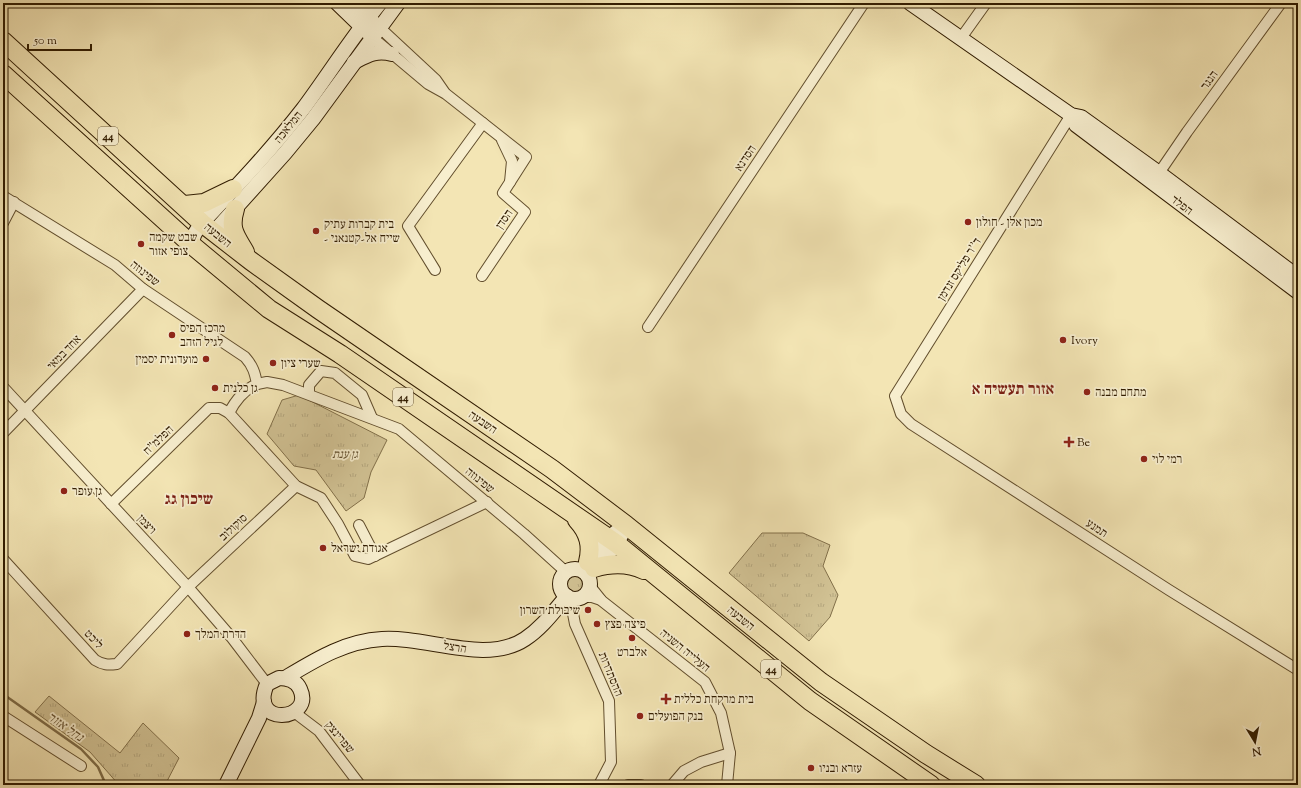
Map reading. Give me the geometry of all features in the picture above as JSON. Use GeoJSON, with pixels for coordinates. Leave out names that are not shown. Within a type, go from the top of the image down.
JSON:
{"type":"FeatureCollection","features":[{"type":"Feature","properties":{"kind":"highway","name":"השבעה"},"geometry":{"type":"LineString","coordinates":[[3,41],[185,205],[201,233],[269,309],[340,354],[612,541],[810,701],[931,785]]}},
{"type":"Feature","properties":{"kind":"highway","name":"44"},"geometry":{"type":"LineString","coordinates":[[3,74],[85,148],[138,184],[201,233]]}},
{"type":"Feature","properties":{"kind":"highway"},"geometry":{"type":"LineString","coordinates":[[185,205],[204,203],[233,189]]}},
{"type":"Feature","properties":{"kind":"highway"},"geometry":{"type":"LineString","coordinates":[[235,209],[232,228],[251,261]]}},
{"type":"Feature","properties":{"kind":"highway","name":"השבעה"},"geometry":{"type":"LineString","coordinates":[[201,233],[251,261],[331,318],[552,469],[626,525],[821,682],[926,754],[976,785]]}},
{"type":"Feature","properties":{"kind":"highway"},"geometry":{"type":"LineString","coordinates":[[557,502],[583,526],[590,540],[590,548],[582,582]]}},
{"type":"Feature","properties":{"kind":"highway"},"geometry":{"type":"LineString","coordinates":[[582,582],[613,564],[629,564],[658,577]]}},
{"type":"Feature","properties":{"kind":"street"},"geometry":{"type":"LineString","coordinates":[[337,3],[365,22],[376,32]]}},
{"type":"Feature","properties":{"kind":"street"},"geometry":{"type":"LineString","coordinates":[[337,3],[345,20],[350,43]]}},
{"type":"Feature","properties":{"kind":"street"},"geometry":{"type":"LineString","coordinates":[[354,3],[365,22]]}},
{"type":"Feature","properties":{"kind":"street"},"geometry":{"type":"LineString","coordinates":[[357,3],[369,3]]}},
{"type":"Feature","properties":{"kind":"street","name":"המלאכה"},"geometry":{"type":"LineString","coordinates":[[201,233],[233,189],[273,146],[302,109],[380,3]]}},
{"type":"Feature","properties":{"kind":"street","name":"המלאכה"},"geometry":{"type":"LineString","coordinates":[[201,233],[235,209],[304,130],[398,3]]}},
{"type":"Feature","properties":{"kind":"street","name":"הסדנא"},"geometry":{"type":"LineString","coordinates":[[648,327],[864,3]]}},
{"type":"Feature","properties":{"kind":"street","name":"הפלד"},"geometry":{"type":"LineString","coordinates":[[910,3],[1071,115],[1081,117],[1159,173],[1298,277]]}},
{"type":"Feature","properties":{"kind":"street"},"geometry":{"type":"LineString","coordinates":[[961,38],[986,3]]}},
{"type":"Feature","properties":{"kind":"street","name":"הנגר"},"geometry":{"type":"LineString","coordinates":[[1159,173],[1281,3]]}},
{"type":"Feature","properties":{"kind":"street","name":"הסדן"},"geometry":{"type":"LineString","coordinates":[[376,32],[392,54],[428,84],[446,94],[526,157],[503,194],[525,212],[482,276]]}},
{"type":"Feature","properties":{"kind":"street","name":"הסדן"},"geometry":{"type":"LineString","coordinates":[[376,32],[436,80],[446,94]]}},
{"type":"Feature","properties":{"kind":"street"},"geometry":{"type":"LineString","coordinates":[[354,62],[376,53],[383,52],[392,54]]}},
{"type":"Feature","properties":{"kind":"street","name":"הפלד"},"geometry":{"type":"LineString","coordinates":[[1071,115],[1076,125],[1298,292]]}},
{"type":"Feature","properties":{"kind":"street","name":"ד''ר פליקס זנדמן"},"geometry":{"type":"LineString","coordinates":[[895,396],[1071,115]]}},
{"type":"Feature","properties":{"kind":"street"},"geometry":{"type":"LineString","coordinates":[[435,270],[408,226],[483,123]]}},
{"type":"Feature","properties":{"kind":"street","name":"הסדן"},"geometry":{"type":"LineString","coordinates":[[500,136],[512,160],[510,183]]}},
{"type":"Feature","properties":{"kind":"street","name":"שפינוזה"},"geometry":{"type":"LineString","coordinates":[[3,196],[115,265],[143,289],[245,357],[252,365],[257,384],[267,382],[283,385],[372,418],[399,430],[487,502],[566,572]]}},
{"type":"Feature","properties":{"kind":"street"},"geometry":{"type":"LineString","coordinates":[[3,223],[14,202]]}},
{"type":"Feature","properties":{"kind":"street","name":"אחד במאי"},"geometry":{"type":"LineString","coordinates":[[3,432],[143,289]]}},
{"type":"Feature","properties":{"kind":"street"},"geometry":{"type":"LineString","coordinates":[[309,394],[309,385],[321,371],[335,373],[362,395],[372,418]]}},
{"type":"Feature","properties":{"kind":"street"},"geometry":{"type":"LineString","coordinates":[[257,384],[242,393],[229,412],[296,486],[321,498],[338,524],[355,556],[368,559],[487,502]]}},
{"type":"Feature","properties":{"kind":"street","name":"ויצמן"},"geometry":{"type":"LineString","coordinates":[[3,387],[188,587],[232,638],[267,684]]}},
{"type":"Feature","properties":{"kind":"street","name":"תמנע"},"geometry":{"type":"LineString","coordinates":[[895,396],[902,414],[911,424],[1169,590],[1298,670]]}},
{"type":"Feature","properties":{"kind":"street","name":"הפלמ\"ח"},"geometry":{"type":"LineString","coordinates":[[111,504],[209,408],[220,408],[229,412]]}},
{"type":"Feature","properties":{"kind":"street","name":"סוקולוב"},"geometry":{"type":"LineString","coordinates":[[188,587],[296,486]]}},
{"type":"Feature","properties":{"kind":"street"},"geometry":{"type":"LineString","coordinates":[[359,525],[375,556]]}},
{"type":"Feature","properties":{"kind":"street","name":"הרצל"},"geometry":{"type":"LineString","coordinates":[[290,681],[326,654],[351,644],[382,639],[427,642],[482,651],[508,647],[525,640],[545,623],[582,582],[612,541],[626,525]]}},
{"type":"Feature","properties":{"kind":"street","name":"ליכט"},"geometry":{"type":"LineString","coordinates":[[3,559],[95,660],[102,664],[117,664],[188,587]]}},
{"type":"Feature","properties":{"kind":"street"},"geometry":{"type":"LineString","coordinates":[[573,569],[582,582],[564,592],[561,584],[563,576],[566,572],[573,569]]}},
{"type":"Feature","properties":{"kind":"street","name":"העלייה השניה"},"geometry":{"type":"LineString","coordinates":[[582,582],[592,597],[602,601],[704,682],[721,712],[730,753],[727,785]]}},
{"type":"Feature","properties":{"kind":"street","name":"ההסתדרות"},"geometry":{"type":"LineString","coordinates":[[582,582],[575,624],[610,701],[611,762],[599,785]]}},
{"type":"Feature","properties":{"kind":"street"},"geometry":{"type":"LineString","coordinates":[[237,785],[267,707],[263,696],[267,684],[279,678],[290,681],[300,688],[301,701],[294,712],[283,716],[267,707]]}},
{"type":"Feature","properties":{"kind":"street"},"geometry":{"type":"LineString","coordinates":[[226,785],[259,718],[267,707]]}},
{"type":"Feature","properties":{"kind":"street","name":"שפרינצק"},"geometry":{"type":"LineString","coordinates":[[294,712],[319,730],[360,785]]}},
{"type":"Feature","properties":{"kind":"street"},"geometry":{"type":"LineString","coordinates":[[3,716],[81,766]]}},
{"type":"Feature","properties":{"kind":"street"},"geometry":{"type":"LineString","coordinates":[[672,785],[684,772],[701,762],[730,753]]}},
{"type":"Feature","properties":{"kind":"street"},"geometry":{"type":"LineString","coordinates":[[628,785],[640,785]]}},
{"type":"Feature","properties":{"kind":"green space","name":"גן ענת"},"geometry":{"type":"Polygon","coordinates":[[[299,395],[387,440],[371,472],[364,498],[346,511],[316,470],[294,466],[267,434],[282,400],[299,395]]]}},
{"type":"Feature","properties":{"kind":"green space"},"geometry":{"type":"Polygon","coordinates":[[[762,533],[803,533],[830,545],[823,566],[838,595],[830,617],[809,641],[729,573],[762,533]]]}},
{"type":"Feature","properties":{"kind":"green space"},"geometry":{"type":"Polygon","coordinates":[[[576,574],[583,577],[586,584],[583,591],[576,594],[569,591],[566,584],[569,577],[576,574]]]}},
{"type":"Feature","properties":{"kind":"green space"},"geometry":{"type":"Polygon","coordinates":[[[49,696],[120,753],[143,723],[179,758],[165,785],[119,785],[90,752],[35,712],[49,696]]]}},
{"type":"Feature","properties":{"kind":"waterway","name":"נחל אזור"},"geometry":{"type":"LineString","coordinates":[[3,694],[81,749],[98,767],[106,785]]}},
{"type":"Feature","properties":{"kind":"place","name":"מכון אלן - חולון"},"geometry":{"type":"Point","coordinates":[968,222]}},
{"type":"Feature","properties":{"kind":"place","name":"בית קברות עתיק - שייח אל-קטנאני"},"geometry":{"type":"Point","coordinates":[316,231]}},
{"type":"Feature","properties":{"kind":"place","name":"שבט שקמה צופי אזור"},"geometry":{"type":"Point","coordinates":[141,244]}},
{"type":"Feature","properties":{"kind":"place","name":"מרכז הפיס לגיל הזהב"},"geometry":{"type":"Point","coordinates":[172,335]}},
{"type":"Feature","properties":{"kind":"place","name":"Ivory"},"geometry":{"type":"Point","coordinates":[1063,340]}},
{"type":"Feature","properties":{"kind":"place","name":"מועדונית יסמין"},"geometry":{"type":"Point","coordinates":[206,359]}},
{"type":"Feature","properties":{"kind":"place","name":"שערי ציון"},"geometry":{"type":"Point","coordinates":[273,363]}},
{"type":"Feature","properties":{"kind":"place","name":"גן כלנית"},"geometry":{"type":"Point","coordinates":[215,388]}},
{"type":"Feature","properties":{"kind":"place","name":"מתחם מבנה"},"geometry":{"type":"Point","coordinates":[1087,392]}},
{"type":"Feature","properties":{"kind":"place","name":"Be"},"geometry":{"type":"Point","coordinates":[1069,442]}},
{"type":"Feature","properties":{"kind":"place","name":"רמי לוי"},"geometry":{"type":"Point","coordinates":[1144,459]}},
{"type":"Feature","properties":{"kind":"place","name":"גן עופר"},"geometry":{"type":"Point","coordinates":[64,491]}},
{"type":"Feature","properties":{"kind":"place","name":"אגודת ישראל"},"geometry":{"type":"Point","coordinates":[323,548]}},
{"type":"Feature","properties":{"kind":"place","name":"שיבולת השרון"},"geometry":{"type":"Point","coordinates":[588,610]}},
{"type":"Feature","properties":{"kind":"place","name":"פיצה פצץ"},"geometry":{"type":"Point","coordinates":[597,624]}},
{"type":"Feature","properties":{"kind":"place","name":"הדרת המלך"},"geometry":{"type":"Point","coordinates":[187,634]}},
{"type":"Feature","properties":{"kind":"place","name":"אלברט"},"geometry":{"type":"Point","coordinates":[632,638]}},
{"type":"Feature","properties":{"kind":"place","name":"בית מרקחת כללית"},"geometry":{"type":"Point","coordinates":[666,699]}},
{"type":"Feature","properties":{"kind":"place","name":"בנק הפועלים"},"geometry":{"type":"Point","coordinates":[640,716]}},
{"type":"Feature","properties":{"kind":"place","name":"עזרא ובניו"},"geometry":{"type":"Point","coordinates":[811,768]}},
{"type":"Feature","properties":{"kind":"district","name":"אזור תעשיה א"},"geometry":{"type":"Point","coordinates":[1013,388]}},
{"type":"Feature","properties":{"kind":"district","name":"שיכון גג"},"geometry":{"type":"Point","coordinates":[189,498]}}]}
